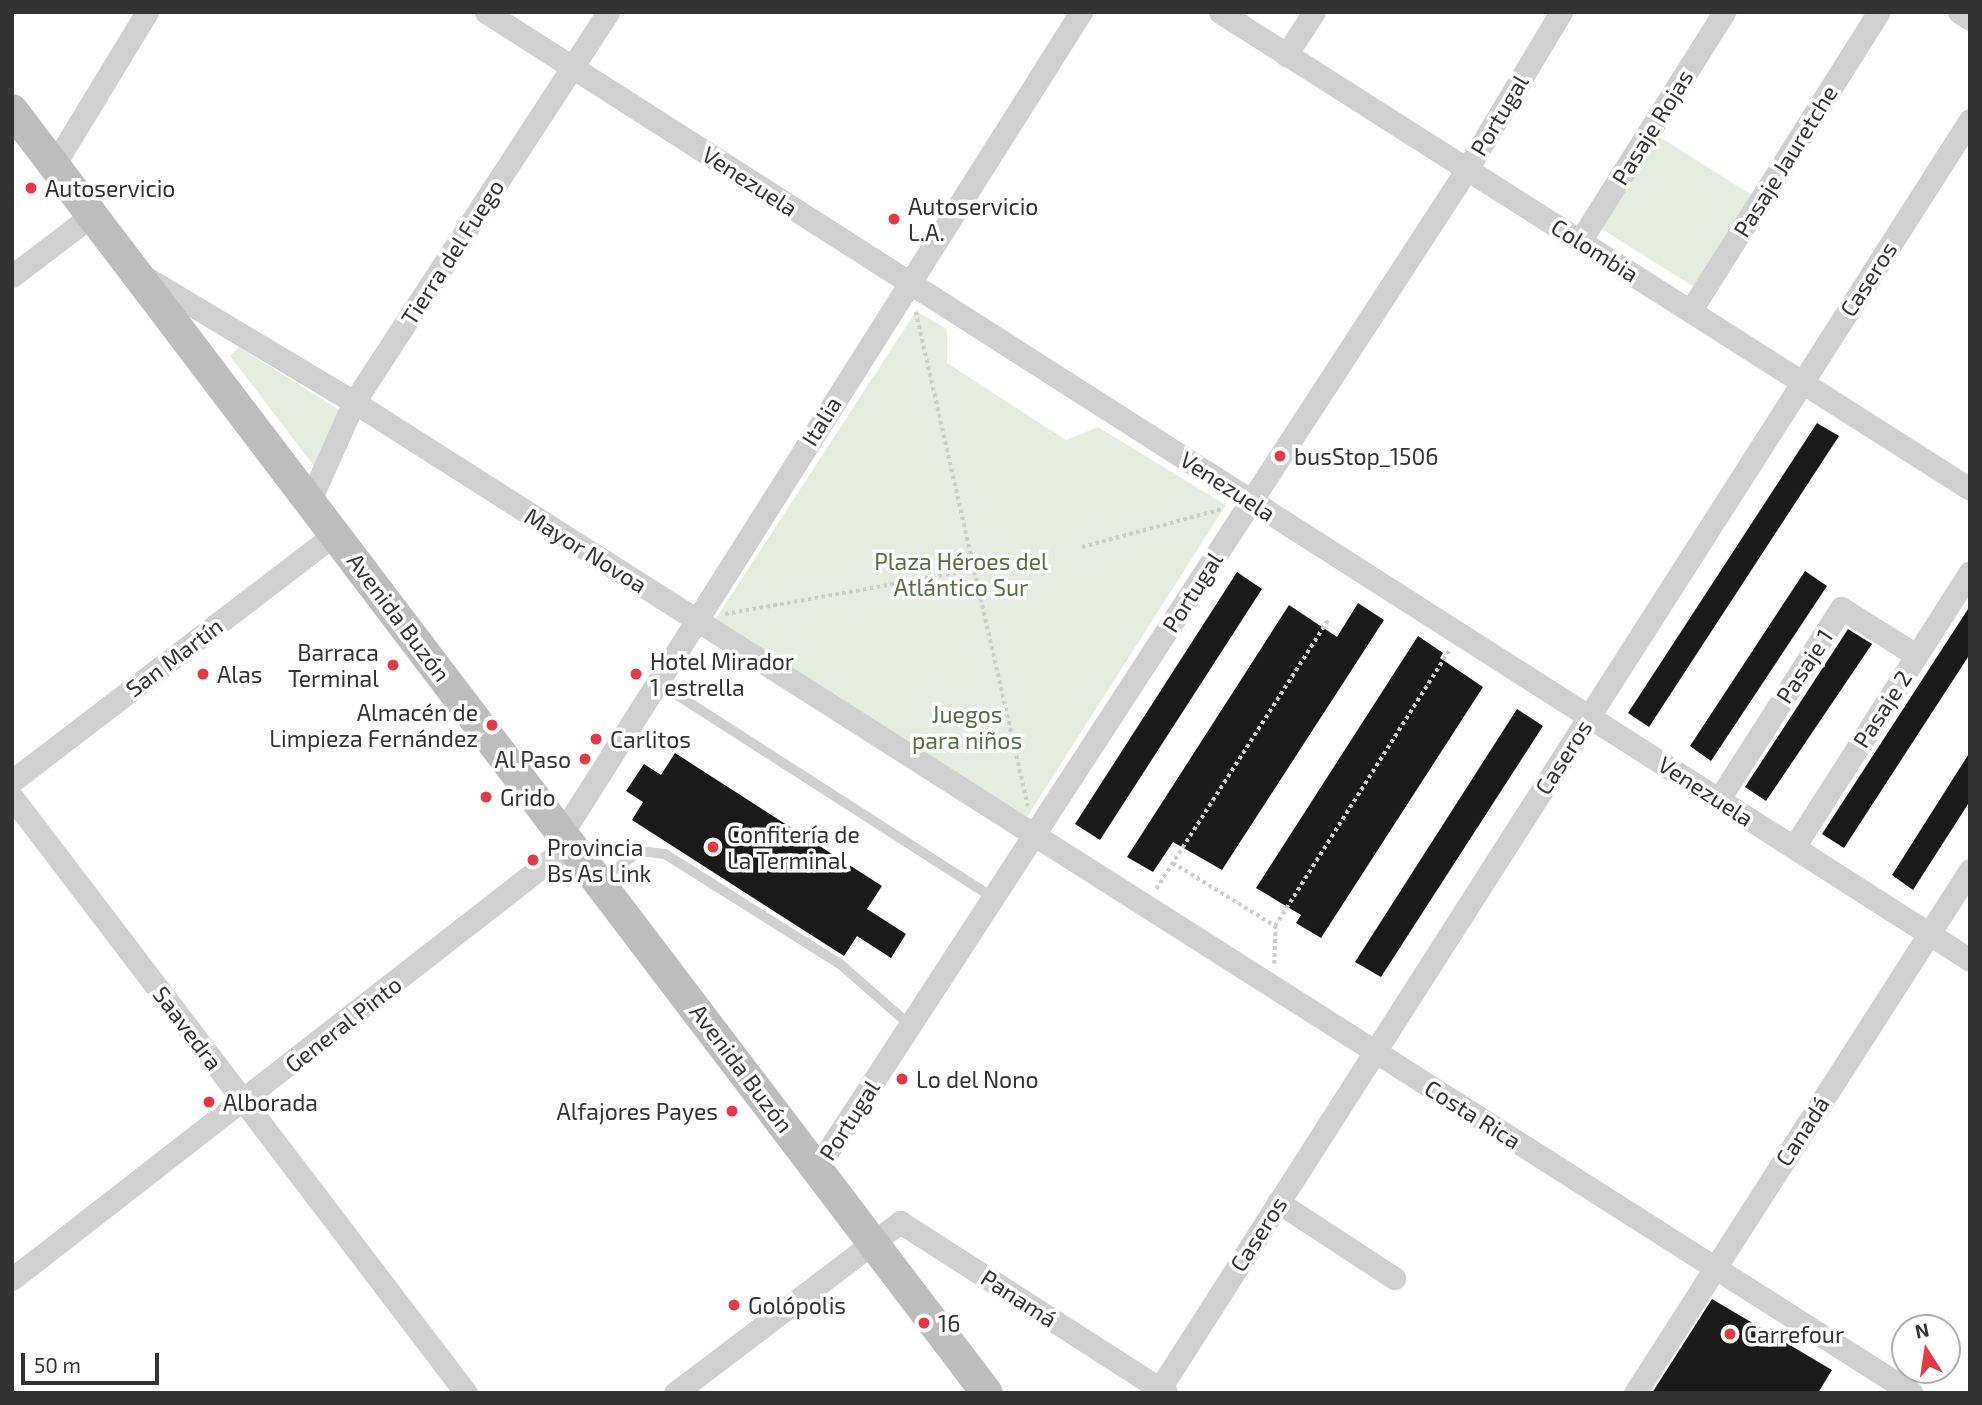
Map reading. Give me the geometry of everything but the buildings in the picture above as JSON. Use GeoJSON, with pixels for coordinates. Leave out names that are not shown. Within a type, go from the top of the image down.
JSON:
{"type":"FeatureCollection","features":[{"type":"Feature","properties":{"kind":"main road","name":"Avenida Buzón"},"geometry":{"type":"LineString","coordinates":[[12,110],[987,1393]]}},
{"type":"Feature","properties":{"kind":"street"},"geometry":{"type":"LineString","coordinates":[[54,164],[147,12]]}},
{"type":"Feature","properties":{"kind":"street","name":"Venezuela"},"geometry":{"type":"LineString","coordinates":[[486,12],[1970,960]]}},
{"type":"Feature","properties":{"kind":"street","name":"Tierra del Fuego"},"geometry":{"type":"LineString","coordinates":[[310,500],[354,402],[608,12]]}},
{"type":"Feature","properties":{"kind":"street","name":"Italia"},"geometry":{"type":"LineString","coordinates":[[567,838],[695,619],[1081,12]]}},
{"type":"Feature","properties":{"kind":"street","name":"Colombia"},"geometry":{"type":"LineString","coordinates":[[1220,12],[1970,489]]}},
{"type":"Feature","properties":{"kind":"street"},"geometry":{"type":"LineString","coordinates":[[1286,55],[1314,12]]}},
{"type":"Feature","properties":{"kind":"street","name":"Portugal"},"geometry":{"type":"LineString","coordinates":[[817,1168],[1467,169],[1561,12]]}},
{"type":"Feature","properties":{"kind":"street","name":"Pasaje Rojas"},"geometry":{"type":"LineString","coordinates":[[1580,242],[1724,12]]}},
{"type":"Feature","properties":{"kind":"street","name":"Pasaje Jauretche"},"geometry":{"type":"LineString","coordinates":[[1691,310],[1879,12]]}},
{"type":"Feature","properties":{"kind":"street"},"geometry":{"type":"LineString","coordinates":[[1959,12],[1970,19]]}},
{"type":"Feature","properties":{"kind":"street","name":"Caseros"},"geometry":{"type":"LineString","coordinates":[[1160,1391],[1970,120]]}},
{"type":"Feature","properties":{"kind":"street"},"geometry":{"type":"LineString","coordinates":[[12,276],[92,215]]}},
{"type":"Feature","properties":{"kind":"street","name":"Mayor Novoa"},"geometry":{"type":"LineString","coordinates":[[134,270],[354,402],[1035,835]]}},
{"type":"Feature","properties":{"kind":"street","name":"San Martín"},"geometry":{"type":"LineString","coordinates":[[12,781],[336,533]]}},
{"type":"Feature","properties":{"kind":"street","name":"Pasaje 2"},"geometry":{"type":"LineString","coordinates":[[1794,847],[1970,572]]}},
{"type":"Feature","properties":{"kind":"street","name":"Pasaje 1"},"geometry":{"type":"LineString","coordinates":[[1719,799],[1841,608],[1916,655]]}},
{"type":"Feature","properties":{"kind":"street","name":"Saavedra"},"geometry":{"type":"LineString","coordinates":[[12,797],[466,1393]]}},
{"type":"Feature","properties":{"kind":"street","name":"Costa Rica"},"geometry":{"type":"LineString","coordinates":[[1035,835],[1912,1393]]}},
{"type":"Feature","properties":{"kind":"street","name":"General Pinto"},"geometry":{"type":"LineString","coordinates":[[12,1279],[244,1102],[567,838]]}},
{"type":"Feature","properties":{"kind":"street","name":"Canadá"},"geometry":{"type":"LineString","coordinates":[[1636,1393],[1970,870]]}},
{"type":"Feature","properties":{"kind":"street"},"geometry":{"type":"LineString","coordinates":[[1278,1202],[1394,1278]]}},
{"type":"Feature","properties":{"kind":"street","name":"Panamá"},"geometry":{"type":"LineString","coordinates":[[873,1242],[900,1222],[1160,1391]]}},
{"type":"Feature","properties":{"kind":"street"},"geometry":{"type":"LineString","coordinates":[[675,1393],[873,1242]]}},
{"type":"Feature","properties":{"kind":"lane"},"geometry":{"type":"LineString","coordinates":[[657,681],[994,899]]}},
{"type":"Feature","properties":{"kind":"lane"},"geometry":{"type":"LineString","coordinates":[[600,881],[640,851],[665,854],[840,964],[911,1026]]}},
{"type":"Feature","properties":{"kind":"path"},"geometry":{"type":"LineString","coordinates":[[909,283],[972,570],[1035,835]]}},
{"type":"Feature","properties":{"kind":"path"},"geometry":{"type":"LineString","coordinates":[[1082,547],[1251,501]]}},
{"type":"Feature","properties":{"kind":"path"},"geometry":{"type":"LineString","coordinates":[[695,619],[972,570]]}},
{"type":"Feature","properties":{"kind":"path"},"geometry":{"type":"LineString","coordinates":[[1146,905],[1328,620]]}},
{"type":"Feature","properties":{"kind":"path"},"geometry":{"type":"LineString","coordinates":[[1274,987],[1275,926],[1460,634]]}},
{"type":"Feature","properties":{"kind":"path"},"geometry":{"type":"LineString","coordinates":[[1173,863],[1275,926]]}},
{"type":"Feature","properties":{"kind":"green space"},"geometry":{"type":"Polygon","coordinates":[[[1658,136],[1752,195],[1694,287],[1600,228],[1658,136]]]}},
{"type":"Feature","properties":{"kind":"green space","name":"Plaza Héroes del Atlántico Sur"},"geometry":{"type":"Polygon","coordinates":[[[916,311],[947,329],[947,363],[1066,440],[1098,427],[1226,505],[1027,817],[715,620],[916,311]]]}},
{"type":"Feature","properties":{"kind":"green space"},"geometry":{"type":"Polygon","coordinates":[[[239,347],[344,413],[320,474],[230,356],[239,347]]]}},
{"type":"Feature","properties":{"kind":"place","name":"Autoservicio"},"geometry":{"type":"Point","coordinates":[31,188]}},
{"type":"Feature","properties":{"kind":"place","name":"Autoservicio L.A."},"geometry":{"type":"Point","coordinates":[894,219]}},
{"type":"Feature","properties":{"kind":"place","name":"busStop_1506"},"geometry":{"type":"Point","coordinates":[1280,456]}},
{"type":"Feature","properties":{"kind":"place","name":"Barraca Terminal"},"geometry":{"type":"Point","coordinates":[393,665]}},
{"type":"Feature","properties":{"kind":"place","name":"Alas"},"geometry":{"type":"Point","coordinates":[203,674]}},
{"type":"Feature","properties":{"kind":"place","name":"Hotel Mirador 1 estrella"},"geometry":{"type":"Point","coordinates":[636,674]}},
{"type":"Feature","properties":{"kind":"place","name":"Almacén de Limpieza Fernández"},"geometry":{"type":"Point","coordinates":[492,725]}},
{"type":"Feature","properties":{"kind":"place","name":"Carlitos"},"geometry":{"type":"Point","coordinates":[596,739]}},
{"type":"Feature","properties":{"kind":"place","name":"Al Paso"},"geometry":{"type":"Point","coordinates":[585,759]}},
{"type":"Feature","properties":{"kind":"place","name":"Grido"},"geometry":{"type":"Point","coordinates":[486,797]}},
{"type":"Feature","properties":{"kind":"place","name":"Confitería de La Terminal"},"geometry":{"type":"Point","coordinates":[713,847]}},
{"type":"Feature","properties":{"kind":"place","name":"Provincia Bs As Link"},"geometry":{"type":"Point","coordinates":[533,860]}},
{"type":"Feature","properties":{"kind":"place","name":"Lo del Nono"},"geometry":{"type":"Point","coordinates":[902,1079]}},
{"type":"Feature","properties":{"kind":"place","name":"Alborada"},"geometry":{"type":"Point","coordinates":[209,1102]}},
{"type":"Feature","properties":{"kind":"place","name":"Alfajores Payes"},"geometry":{"type":"Point","coordinates":[732,1111]}},
{"type":"Feature","properties":{"kind":"place","name":"Golópolis"},"geometry":{"type":"Point","coordinates":[734,1305]}},
{"type":"Feature","properties":{"kind":"place","name":"16"},"geometry":{"type":"Point","coordinates":[924,1323]}},
{"type":"Feature","properties":{"kind":"place","name":"Carrefour"},"geometry":{"type":"Point","coordinates":[1730,1334]}},
{"type":"Feature","properties":{"kind":"park label","name":"Juegos para niños"},"geometry":{"type":"Point","coordinates":[967,727]}}]}
